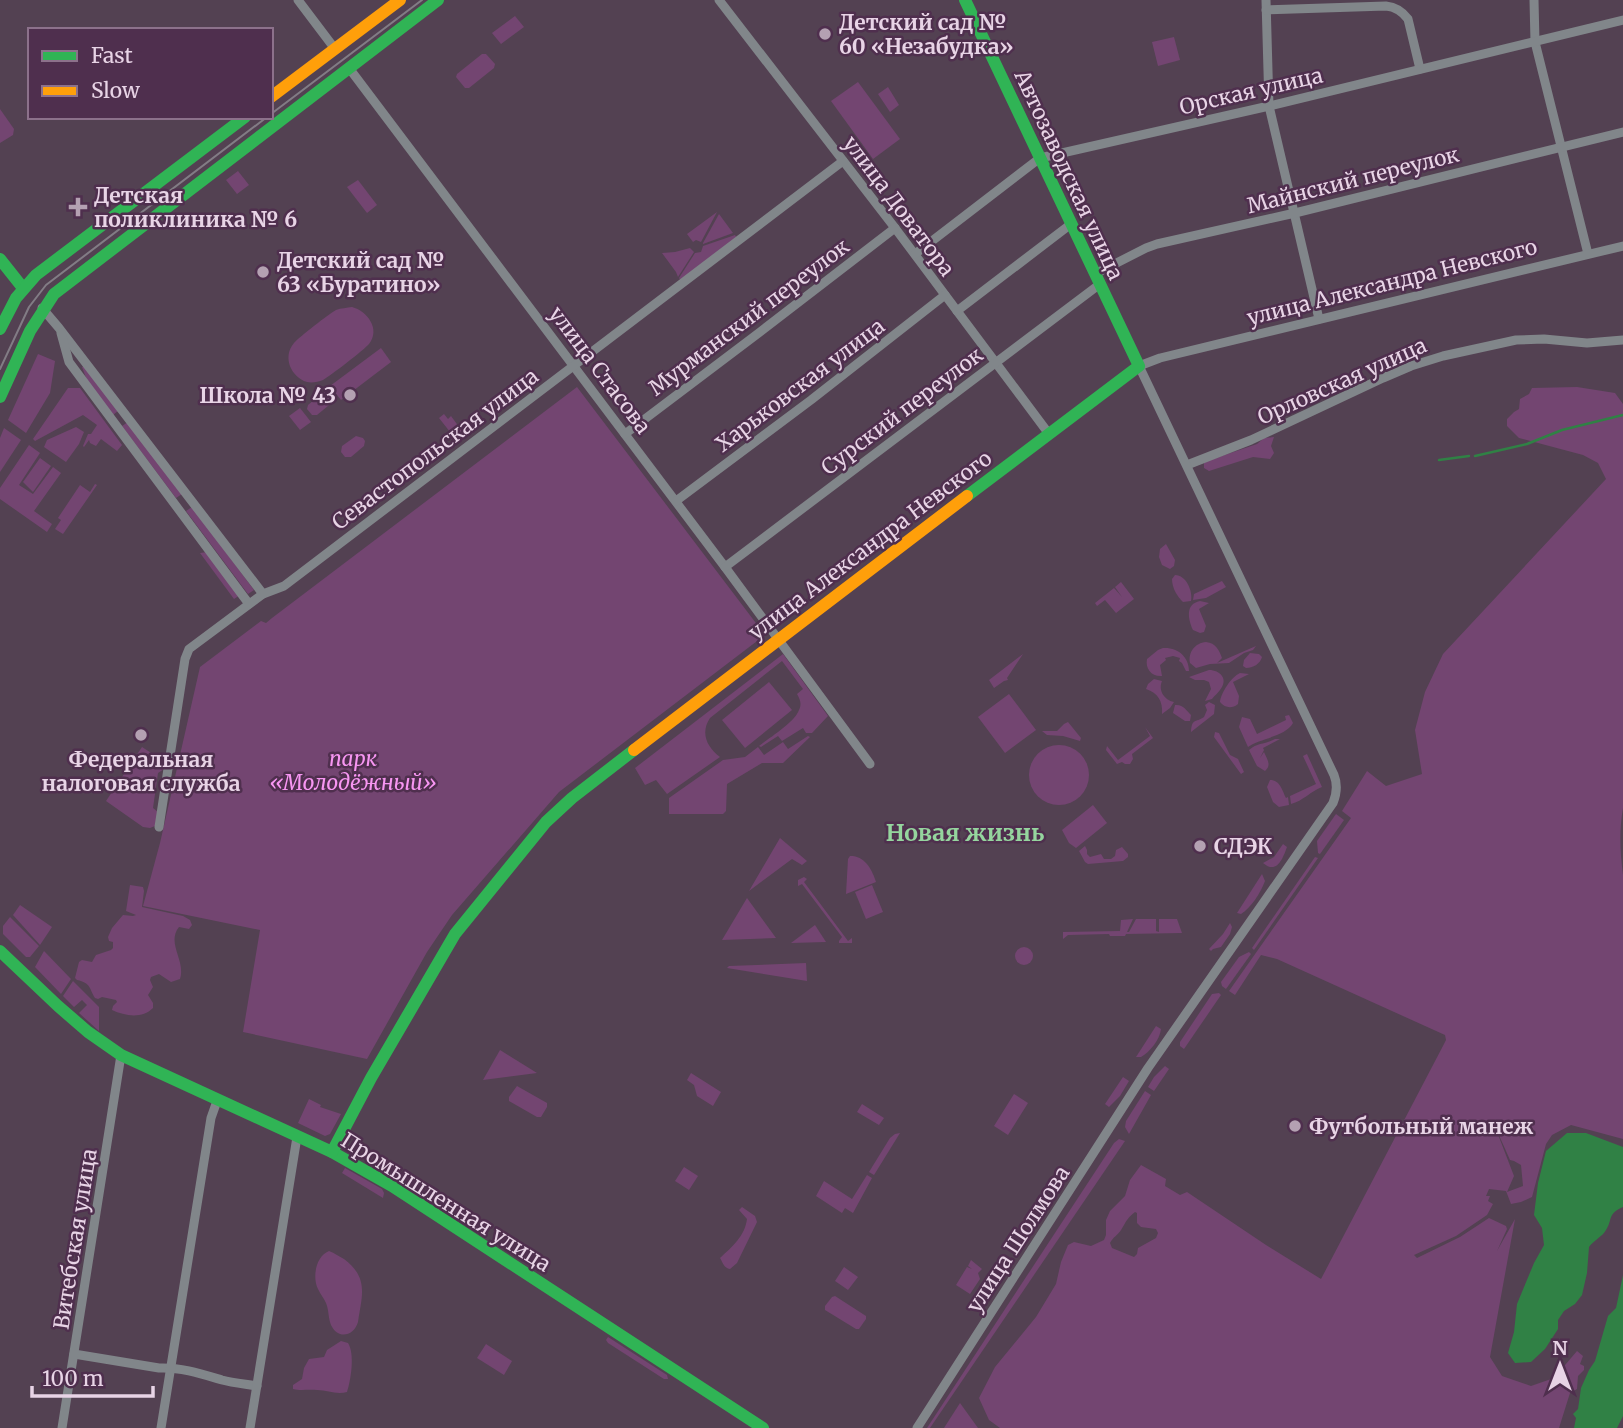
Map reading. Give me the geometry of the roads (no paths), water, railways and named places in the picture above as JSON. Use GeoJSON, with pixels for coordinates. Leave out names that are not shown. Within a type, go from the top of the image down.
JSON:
{"type":"FeatureCollection","features":[{"type":"Feature","properties":{"kind":"street","name":"улица Стасова"},"geometry":{"type":"LineString","coordinates":[[298,0],[779,638],[870,764]]}},
{"type":"Feature","properties":{"kind":"street"},"geometry":{"type":"LineString","coordinates":[[273,96],[400,0]]}},
{"type":"Feature","properties":{"kind":"street"},"geometry":{"type":"LineString","coordinates":[[0,397],[33,323],[54,294],[438,0]]}},
{"type":"Feature","properties":{"kind":"street","name":"улица Доватора"},"geometry":{"type":"LineString","coordinates":[[719,0],[915,254],[1049,434]]}},
{"type":"Feature","properties":{"kind":"street","name":"Автозаводская улица"},"geometry":{"type":"LineString","coordinates":[[965,0],[1139,366]]}},
{"type":"Feature","properties":{"kind":"street"},"geometry":{"type":"LineString","coordinates":[[1266,0],[1269,106],[1319,319]]}},
{"type":"Feature","properties":{"kind":"street"},"geometry":{"type":"LineString","coordinates":[[1534,0],[1535,42],[1588,254]]}},
{"type":"Feature","properties":{"kind":"street"},"geometry":{"type":"LineString","coordinates":[[1266,10],[1386,6],[1397,8],[1408,19],[1420,69]]}},
{"type":"Feature","properties":{"kind":"street","name":"Орская улица"},"geometry":{"type":"LineString","coordinates":[[915,254],[1040,158],[1269,106],[1623,20]]}},
{"type":"Feature","properties":{"kind":"street"},"geometry":{"type":"LineString","coordinates":[[0,329],[23,288],[36,275],[242,119]]}},
{"type":"Feature","properties":{"kind":"street","name":"Майнский переулок"},"geometry":{"type":"LineString","coordinates":[[1098,279],[1146,248],[1157,244],[1295,213],[1623,132]]}},
{"type":"Feature","properties":{"kind":"street","name":"Севастопольская улица"},"geometry":{"type":"LineString","coordinates":[[159,827],[186,654],[194,645],[263,594],[284,586],[843,161]]}},
{"type":"Feature","properties":{"kind":"street"},"geometry":{"type":"LineString","coordinates":[[957,311],[1071,224]]}},
{"type":"Feature","properties":{"kind":"street","name":"Мурманский переулок"},"geometry":{"type":"LineString","coordinates":[[625,433],[895,228]]}},
{"type":"Feature","properties":{"kind":"street","name":"улица Александра Невского"},"geometry":{"type":"LineString","coordinates":[[332,1152],[371,1078],[455,934],[546,822],[572,798],[779,638],[1139,366],[1151,360],[1623,246]]}},
{"type":"Feature","properties":{"kind":"street"},"geometry":{"type":"LineString","coordinates":[[0,259],[59,328],[263,594]]}},
{"type":"Feature","properties":{"kind":"street","name":"Сурский переулок"},"geometry":{"type":"LineString","coordinates":[[725,567],[995,363],[1098,279]]}},
{"type":"Feature","properties":{"kind":"street","name":"Харьковская улица"},"geometry":{"type":"LineString","coordinates":[[676,501],[945,295]]}},
{"type":"Feature","properties":{"kind":"street"},"geometry":{"type":"LineString","coordinates":[[59,328],[69,362],[249,604]]}},
{"type":"Feature","properties":{"kind":"street","name":"Орловская улица"},"geometry":{"type":"LineString","coordinates":[[1187,465],[1251,440],[1383,377],[1443,356],[1516,340],[1544,339],[1587,343],[1623,340]]}},
{"type":"Feature","properties":{"kind":"street"},"geometry":{"type":"LineString","coordinates":[[1139,366],[1187,465]]}},
{"type":"Feature","properties":{"kind":"street","name":"улица Шолмова"},"geometry":{"type":"LineString","coordinates":[[917,1428],[1148,1068],[1333,803],[1337,789],[1334,775],[1187,465]]}},
{"type":"Feature","properties":{"kind":"street","name":"Промышленная улица"},"geometry":{"type":"LineString","coordinates":[[0,951],[45,997],[121,1055],[332,1152],[392,1186],[763,1428]]}},
{"type":"Feature","properties":{"kind":"street","name":"Витебская улица"},"geometry":{"type":"LineString","coordinates":[[62,1428],[121,1055]]}},
{"type":"Feature","properties":{"kind":"street"},"geometry":{"type":"LineString","coordinates":[[161,1428],[211,1118],[217,1101]]}},
{"type":"Feature","properties":{"kind":"street"},"geometry":{"type":"LineString","coordinates":[[250,1428],[297,1137]]}},
{"type":"Feature","properties":{"kind":"street"},"geometry":{"type":"LineString","coordinates":[[74,1354],[159,1368],[171,1367],[257,1386]]}},
{"type":"Feature","properties":{"kind":"waterway"},"geometry":{"type":"LineString","coordinates":[[1475,456],[1527,444],[1562,430],[1623,415]]}},
{"type":"Feature","properties":{"kind":"waterway"},"geometry":{"type":"LineString","coordinates":[[1439,460],[1469,456]]}},
{"type":"Feature","properties":{"kind":"tram line"},"geometry":{"type":"LineString","coordinates":[[273,112],[422,0]]}},
{"type":"Feature","properties":{"kind":"tram line"},"geometry":{"type":"LineString","coordinates":[[0,369],[29,307],[46,285],[264,119]]}},
{"type":"Feature","properties":{"kind":"place","name":"Детский сад № 60 «Незабудка»"},"geometry":{"type":"Point","coordinates":[825,34]}},
{"type":"Feature","properties":{"kind":"place","name":"Детская поликлиника № 6"},"geometry":{"type":"Point","coordinates":[78,207]}},
{"type":"Feature","properties":{"kind":"place","name":"Детский сад № 63 «Буратино»"},"geometry":{"type":"Point","coordinates":[263,272]}},
{"type":"Feature","properties":{"kind":"place","name":"Школа № 43"},"geometry":{"type":"Point","coordinates":[350,395]}},
{"type":"Feature","properties":{"kind":"place","name":"Федеральная налоговая служба"},"geometry":{"type":"Point","coordinates":[141,735]}},
{"type":"Feature","properties":{"kind":"place","name":"СДЭК"},"geometry":{"type":"Point","coordinates":[1200,846]}},
{"type":"Feature","properties":{"kind":"place","name":"Футбольный манеж"},"geometry":{"type":"Point","coordinates":[1295,1126]}},
{"type":"Feature","properties":{"kind":"district","name":"Новая жизнь"},"geometry":{"type":"Point","coordinates":[965,832]}},
{"type":"Feature","properties":{"kind":"park label","name":"парк «Молодёжный»"},"geometry":{"type":"Point","coordinates":[353,770]}}]}
